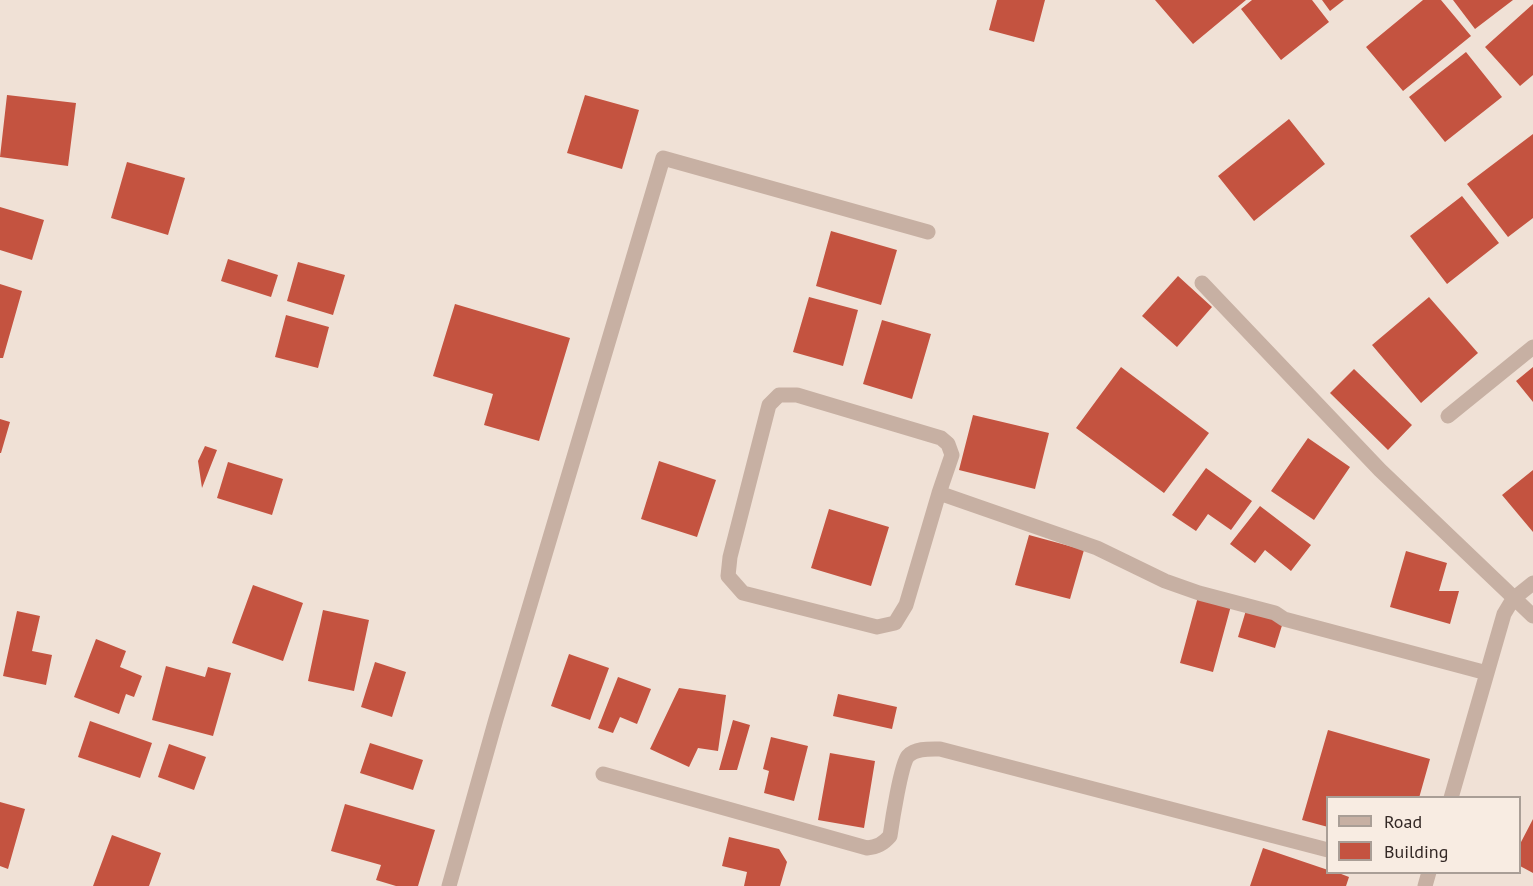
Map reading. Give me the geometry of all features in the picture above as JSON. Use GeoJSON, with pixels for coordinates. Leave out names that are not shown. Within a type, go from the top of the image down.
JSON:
{"type":"FeatureCollection","features":[{"type":"Feature","properties":{"kind":"street"},"geometry":{"type":"LineString","coordinates":[[449,886],[496,719],[663,158],[928,232]]}},
{"type":"Feature","properties":{"kind":"street"},"geometry":{"type":"LineString","coordinates":[[1202,283],[1380,470],[1533,616]]}},
{"type":"Feature","properties":{"kind":"street"},"geometry":{"type":"LineString","coordinates":[[1448,416],[1533,347]]}},
{"type":"Feature","properties":{"kind":"street"},"geometry":{"type":"LineString","coordinates":[[778,395],[797,395],[941,438],[948,444],[952,454],[939,493],[906,605],[895,623],[878,627],[743,593],[728,576],[730,557],[768,405],[778,395]]}},
{"type":"Feature","properties":{"kind":"street"},"geometry":{"type":"LineString","coordinates":[[939,493],[1097,548],[1165,581],[1199,593],[1275,613],[1284,619],[1487,672]]}},
{"type":"Feature","properties":{"kind":"street"},"geometry":{"type":"LineString","coordinates":[[1451,796],[1504,614],[1513,599],[1533,583]]}},
{"type":"Feature","properties":{"kind":"street"},"geometry":{"type":"LineString","coordinates":[[603,774],[867,848],[875,848],[890,836],[903,766],[909,755],[921,749],[940,749],[1326,849]]}},
{"type":"Feature","properties":{"kind":"building"},"geometry":{"type":"Polygon","coordinates":[[[997,0],[1045,0],[1034,42],[989,30],[997,0]]]}},
{"type":"Feature","properties":{"kind":"building"},"geometry":{"type":"Polygon","coordinates":[[[1155,0],[1246,0],[1193,44],[1155,0]]]}},
{"type":"Feature","properties":{"kind":"building"},"geometry":{"type":"Polygon","coordinates":[[[1252,0],[1312,0],[1329,22],[1281,60],[1241,9],[1252,0]]]}},
{"type":"Feature","properties":{"kind":"building"},"geometry":{"type":"Polygon","coordinates":[[[1322,0],[1344,0],[1330,11],[1322,0]]]}},
{"type":"Feature","properties":{"kind":"building"},"geometry":{"type":"Polygon","coordinates":[[[1423,0],[1441,0],[1471,36],[1403,91],[1366,47],[1423,0]]]}},
{"type":"Feature","properties":{"kind":"building"},"geometry":{"type":"Polygon","coordinates":[[[1453,0],[1513,0],[1475,29],[1453,0]]]}},
{"type":"Feature","properties":{"kind":"building"},"geometry":{"type":"Polygon","coordinates":[[[1533,4],[1533,75],[1520,86],[1485,47],[1533,4]]]}},
{"type":"Feature","properties":{"kind":"building"},"geometry":{"type":"Polygon","coordinates":[[[1466,52],[1502,97],[1445,142],[1409,97],[1466,52]]]}},
{"type":"Feature","properties":{"kind":"building"},"geometry":{"type":"Polygon","coordinates":[[[7,95],[76,103],[68,166],[0,157],[7,95]]]}},
{"type":"Feature","properties":{"kind":"building"},"geometry":{"type":"Polygon","coordinates":[[[585,95],[639,110],[622,169],[567,153],[585,95]]]}},
{"type":"Feature","properties":{"kind":"building"},"geometry":{"type":"Polygon","coordinates":[[[1289,119],[1325,164],[1254,221],[1218,176],[1289,119]]]}},
{"type":"Feature","properties":{"kind":"building"},"geometry":{"type":"Polygon","coordinates":[[[1533,134],[1533,218],[1508,237],[1467,184],[1533,134]]]}},
{"type":"Feature","properties":{"kind":"building"},"geometry":{"type":"Polygon","coordinates":[[[127,162],[185,178],[168,235],[111,218],[127,162]]]}},
{"type":"Feature","properties":{"kind":"building"},"geometry":{"type":"Polygon","coordinates":[[[1462,196],[1499,243],[1447,284],[1410,236],[1462,196]]]}},
{"type":"Feature","properties":{"kind":"building"},"geometry":{"type":"Polygon","coordinates":[[[0,207],[44,220],[32,260],[0,250],[0,207]]]}},
{"type":"Feature","properties":{"kind":"building"},"geometry":{"type":"Polygon","coordinates":[[[831,231],[897,250],[881,305],[816,286],[831,231]]]}},
{"type":"Feature","properties":{"kind":"building"},"geometry":{"type":"Polygon","coordinates":[[[228,259],[278,275],[271,297],[221,281],[228,259]]]}},
{"type":"Feature","properties":{"kind":"building"},"geometry":{"type":"Polygon","coordinates":[[[298,262],[345,275],[333,315],[287,301],[298,262]]]}},
{"type":"Feature","properties":{"kind":"building"},"geometry":{"type":"Polygon","coordinates":[[[1178,276],[1212,307],[1177,347],[1142,316],[1178,276]]]}},
{"type":"Feature","properties":{"kind":"building"},"geometry":{"type":"Polygon","coordinates":[[[0,284],[22,291],[3,358],[0,358],[0,284]]]}},
{"type":"Feature","properties":{"kind":"building"},"geometry":{"type":"Polygon","coordinates":[[[809,297],[858,310],[843,366],[793,352],[809,297]]]}},
{"type":"Feature","properties":{"kind":"building"},"geometry":{"type":"Polygon","coordinates":[[[1429,297],[1478,353],[1421,403],[1372,345],[1429,297]]]}},
{"type":"Feature","properties":{"kind":"building"},"geometry":{"type":"Polygon","coordinates":[[[455,304],[570,338],[539,441],[484,425],[493,394],[433,376],[455,304]]]}},
{"type":"Feature","properties":{"kind":"building"},"geometry":{"type":"Polygon","coordinates":[[[286,315],[329,327],[318,368],[275,357],[286,315]]]}},
{"type":"Feature","properties":{"kind":"building"},"geometry":{"type":"Polygon","coordinates":[[[882,320],[931,334],[912,399],[863,384],[882,320]]]}},
{"type":"Feature","properties":{"kind":"building"},"geometry":{"type":"Polygon","coordinates":[[[1121,367],[1209,433],[1164,493],[1076,428],[1121,367]]]}},
{"type":"Feature","properties":{"kind":"building"},"geometry":{"type":"Polygon","coordinates":[[[1533,367],[1533,402],[1516,381],[1533,367]]]}},
{"type":"Feature","properties":{"kind":"building"},"geometry":{"type":"Polygon","coordinates":[[[1354,369],[1412,425],[1388,450],[1330,393],[1354,369]]]}},
{"type":"Feature","properties":{"kind":"building"},"geometry":{"type":"Polygon","coordinates":[[[973,415],[1049,433],[1035,489],[959,470],[973,415]]]}},
{"type":"Feature","properties":{"kind":"building"},"geometry":{"type":"Polygon","coordinates":[[[0,419],[10,422],[1,453],[0,453],[0,419]]]}},
{"type":"Feature","properties":{"kind":"building"},"geometry":{"type":"Polygon","coordinates":[[[1308,438],[1350,467],[1314,520],[1271,491],[1308,438]]]}},
{"type":"Feature","properties":{"kind":"building"},"geometry":{"type":"Polygon","coordinates":[[[205,446],[217,450],[202,488],[198,461],[205,446]]]}},
{"type":"Feature","properties":{"kind":"building"},"geometry":{"type":"Polygon","coordinates":[[[659,461],[716,480],[697,537],[641,519],[659,461]]]}},
{"type":"Feature","properties":{"kind":"building"},"geometry":{"type":"Polygon","coordinates":[[[228,462],[283,479],[272,515],[217,498],[228,462]]]}},
{"type":"Feature","properties":{"kind":"building"},"geometry":{"type":"Polygon","coordinates":[[[1206,468],[1252,501],[1231,530],[1208,514],[1196,531],[1172,515],[1206,468]]]}},
{"type":"Feature","properties":{"kind":"building"},"geometry":{"type":"Polygon","coordinates":[[[1533,470],[1533,532],[1502,495],[1533,470]]]}},
{"type":"Feature","properties":{"kind":"building"},"geometry":{"type":"Polygon","coordinates":[[[1260,506],[1311,545],[1291,571],[1265,550],[1255,563],[1230,544],[1260,506]]]}},
{"type":"Feature","properties":{"kind":"building"},"geometry":{"type":"Polygon","coordinates":[[[829,509],[889,527],[871,586],[811,568],[829,509]]]}},
{"type":"Feature","properties":{"kind":"building"},"geometry":{"type":"Polygon","coordinates":[[[1029,535],[1084,550],[1070,599],[1015,585],[1029,535]]]}},
{"type":"Feature","properties":{"kind":"building"},"geometry":{"type":"Polygon","coordinates":[[[1406,551],[1447,563],[1439,591],[1459,591],[1450,624],[1390,607],[1406,551]]]}},
{"type":"Feature","properties":{"kind":"building"},"geometry":{"type":"Polygon","coordinates":[[[253,585],[303,603],[283,661],[232,643],[253,585]]]}},
{"type":"Feature","properties":{"kind":"building"},"geometry":{"type":"Polygon","coordinates":[[[1199,593],[1232,602],[1213,672],[1180,663],[1199,593]]]}},
{"type":"Feature","properties":{"kind":"building"},"geometry":{"type":"Polygon","coordinates":[[[1247,607],[1284,619],[1275,648],[1238,637],[1247,607]]]}},
{"type":"Feature","properties":{"kind":"building"},"geometry":{"type":"Polygon","coordinates":[[[323,610],[369,620],[354,691],[308,681],[323,610]]]}},
{"type":"Feature","properties":{"kind":"building"},"geometry":{"type":"Polygon","coordinates":[[[17,611],[40,616],[32,651],[52,655],[46,685],[3,676],[17,611]]]}},
{"type":"Feature","properties":{"kind":"building"},"geometry":{"type":"Polygon","coordinates":[[[96,639],[126,651],[120,667],[142,676],[134,697],[126,694],[119,714],[74,697],[96,639]]]}},
{"type":"Feature","properties":{"kind":"building"},"geometry":{"type":"Polygon","coordinates":[[[569,654],[609,668],[590,720],[551,706],[569,654]]]}},
{"type":"Feature","properties":{"kind":"building"},"geometry":{"type":"Polygon","coordinates":[[[375,662],[406,672],[392,717],[361,707],[375,662]]]}},
{"type":"Feature","properties":{"kind":"building"},"geometry":{"type":"Polygon","coordinates":[[[166,666],[205,677],[208,667],[231,673],[213,736],[152,720],[166,666]]]}},
{"type":"Feature","properties":{"kind":"building"},"geometry":{"type":"Polygon","coordinates":[[[618,677],[651,689],[637,724],[620,717],[613,733],[598,728],[618,677]]]}},
{"type":"Feature","properties":{"kind":"building"},"geometry":{"type":"Polygon","coordinates":[[[679,688],[726,695],[718,751],[698,748],[689,767],[650,749],[679,688]]]}},
{"type":"Feature","properties":{"kind":"building"},"geometry":{"type":"Polygon","coordinates":[[[838,694],[897,707],[892,729],[833,716],[838,694]]]}},
{"type":"Feature","properties":{"kind":"building"},"geometry":{"type":"Polygon","coordinates":[[[733,720],[750,725],[737,770],[719,770],[733,720]]]}},
{"type":"Feature","properties":{"kind":"building"},"geometry":{"type":"Polygon","coordinates":[[[90,721],[152,743],[140,778],[78,757],[90,721]]]}},
{"type":"Feature","properties":{"kind":"building"},"geometry":{"type":"Polygon","coordinates":[[[1328,730],[1430,759],[1420,796],[1326,796],[1326,826],[1302,820],[1328,730]]]}},
{"type":"Feature","properties":{"kind":"building"},"geometry":{"type":"Polygon","coordinates":[[[771,737],[808,746],[794,801],[764,793],[769,771],[763,769],[771,737]]]}},
{"type":"Feature","properties":{"kind":"building"},"geometry":{"type":"Polygon","coordinates":[[[370,743],[423,760],[413,790],[360,773],[370,743]]]}},
{"type":"Feature","properties":{"kind":"building"},"geometry":{"type":"Polygon","coordinates":[[[169,744],[206,757],[194,790],[158,777],[169,744]]]}},
{"type":"Feature","properties":{"kind":"building"},"geometry":{"type":"Polygon","coordinates":[[[830,753],[875,761],[864,828],[818,820],[830,753]]]}},
{"type":"Feature","properties":{"kind":"building"},"geometry":{"type":"Polygon","coordinates":[[[0,802],[25,809],[8,869],[0,866],[0,802]]]}},
{"type":"Feature","properties":{"kind":"building"},"geometry":{"type":"Polygon","coordinates":[[[345,804],[435,830],[418,886],[396,886],[376,880],[381,865],[331,851],[345,804]]]}},
{"type":"Feature","properties":{"kind":"building"},"geometry":{"type":"Polygon","coordinates":[[[1533,819],[1533,873],[1521,867],[1521,842],[1533,819]]]}},
{"type":"Feature","properties":{"kind":"building"},"geometry":{"type":"Polygon","coordinates":[[[112,835],[161,853],[149,886],[93,886],[112,835]]]}},
{"type":"Feature","properties":{"kind":"building"},"geometry":{"type":"Polygon","coordinates":[[[729,837],[779,849],[787,862],[780,886],[744,886],[747,872],[722,866],[729,837]]]}},
{"type":"Feature","properties":{"kind":"building"},"geometry":{"type":"Polygon","coordinates":[[[1263,848],[1326,869],[1326,874],[1341,874],[1349,877],[1346,886],[1250,886],[1263,848]]]}}]}
